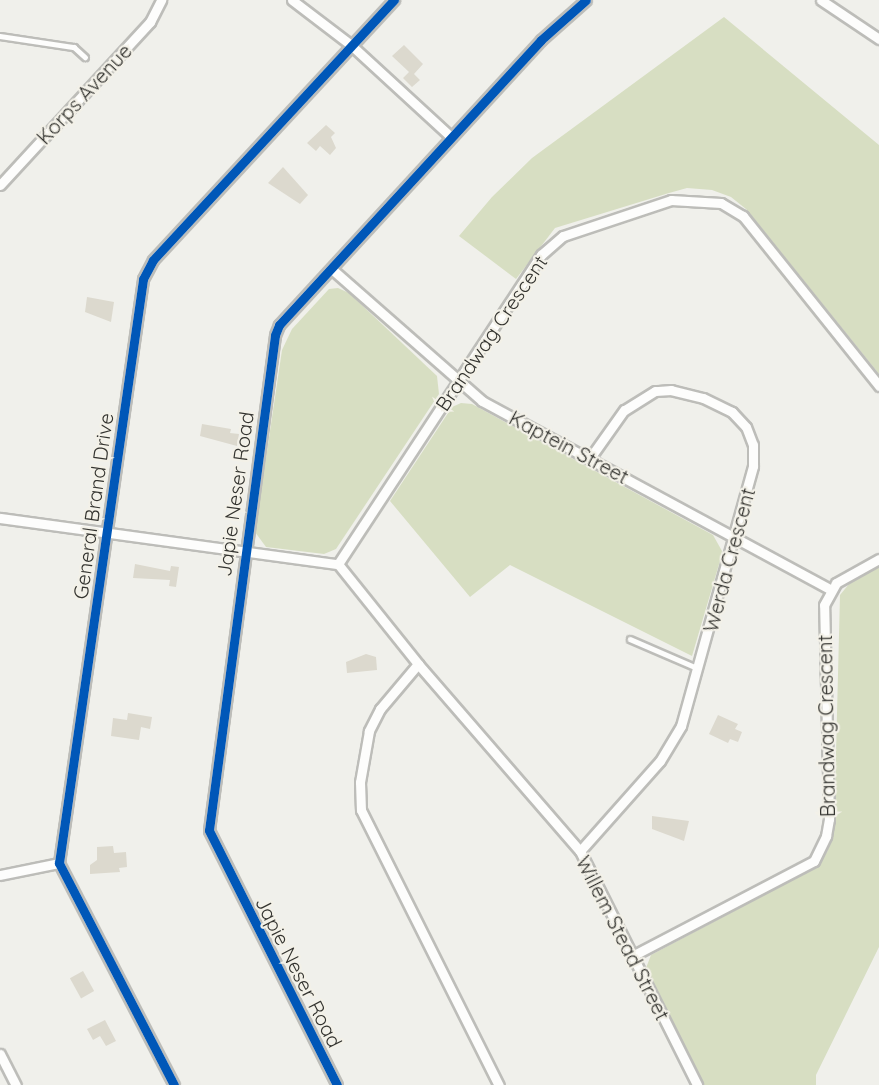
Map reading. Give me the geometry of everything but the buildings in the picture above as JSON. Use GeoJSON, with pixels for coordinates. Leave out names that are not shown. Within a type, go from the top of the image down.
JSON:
{"type":"FeatureCollection","features":[{"type":"Feature","properties":{"kind":"street","name":"Korps Avenue"},"geometry":{"type":"LineString","coordinates":[[0,185],[150,22],[160,0]]}},
{"type":"Feature","properties":{"kind":"street"},"geometry":{"type":"LineString","coordinates":[[292,0],[351,45],[451,137]]}},
{"type":"Feature","properties":{"kind":"street","name":"General Brand Drive"},"geometry":{"type":"LineString","coordinates":[[59,863],[143,279],[153,260],[394,0]]}},
{"type":"Feature","properties":{"kind":"street","name":"Japie Neser Road"},"geometry":{"type":"LineString","coordinates":[[337,1085],[209,831],[275,335],[279,325],[333,270],[541,40],[586,0]]}},
{"type":"Feature","properties":{"kind":"street"},"geometry":{"type":"LineString","coordinates":[[821,0],[879,39]]}},
{"type":"Feature","properties":{"kind":"street","name":"Brandwag Crescent"},"geometry":{"type":"LineString","coordinates":[[338,564],[541,255],[554,243],[574,232],[671,200],[689,199],[720,203],[743,216],[879,386]]}},
{"type":"Feature","properties":{"kind":"street","name":"Kaptein Street"},"geometry":{"type":"LineString","coordinates":[[333,270],[458,383],[482,400],[830,589]]}},
{"type":"Feature","properties":{"kind":"street","name":"Werda Crescent"},"geometry":{"type":"LineString","coordinates":[[579,851],[670,746],[699,669],[753,466],[753,445],[746,427],[732,412],[703,398],[671,390],[655,391],[624,410],[590,458]]}},
{"type":"Feature","properties":{"kind":"street"},"geometry":{"type":"LineString","coordinates":[[0,518],[338,564]]}},
{"type":"Feature","properties":{"kind":"street"},"geometry":{"type":"LineString","coordinates":[[830,589],[879,559]]}},
{"type":"Feature","properties":{"kind":"street","name":"Willem Stead Street"},"geometry":{"type":"LineString","coordinates":[[338,564],[418,664],[579,851],[634,956],[697,1085]]}},
{"type":"Feature","properties":{"kind":"street","name":"Brandwag Crescent"},"geometry":{"type":"LineString","coordinates":[[634,956],[814,861],[822,846],[829,819],[824,605],[830,589]]}},
{"type":"Feature","properties":{"kind":"street"},"geometry":{"type":"LineString","coordinates":[[418,664],[380,709],[369,731],[360,782],[362,810],[366,825],[499,1085]]}},
{"type":"Feature","properties":{"kind":"street"},"geometry":{"type":"LineString","coordinates":[[0,875],[59,863],[174,1085]]}},
{"type":"Feature","properties":{"kind":"street"},"geometry":{"type":"LineString","coordinates":[[0,1054],[16,1085]]}},
{"type":"Feature","properties":{"kind":"lane"},"geometry":{"type":"LineString","coordinates":[[0,36],[74,47],[85,57]]}},
{"type":"Feature","properties":{"kind":"lane"},"geometry":{"type":"LineString","coordinates":[[630,639],[699,669]]}},
{"type":"Feature","properties":{"kind":"green space"},"geometry":{"type":"Polygon","coordinates":[[[724,17],[879,145],[879,374],[746,209],[731,197],[712,190],[687,188],[555,228],[516,279],[459,236],[492,197],[532,158],[724,17]]]}},
{"type":"Feature","properties":{"kind":"green space"},"geometry":{"type":"Polygon","coordinates":[[[338,288],[349,293],[437,376],[439,394],[336,549],[324,554],[266,547],[255,532],[282,350],[292,329],[329,289],[338,288]]]}},
{"type":"Feature","properties":{"kind":"green space"},"geometry":{"type":"Polygon","coordinates":[[[461,403],[472,404],[713,535],[722,551],[692,656],[510,565],[470,597],[390,501],[452,407],[461,403]]]}},
{"type":"Feature","properties":{"kind":"green space"},"geometry":{"type":"Polygon","coordinates":[[[879,564],[879,947],[816,1075],[816,1085],[704,1085],[646,968],[651,955],[813,869],[827,852],[834,832],[840,595],[849,584],[879,564]]]}},
{"type":"Feature","properties":{"kind":"cycle path"},"geometry":{"type":"LineString","coordinates":[[174,1085],[59,863],[143,279],[153,260],[394,0]]}},
{"type":"Feature","properties":{"kind":"cycle path"},"geometry":{"type":"LineString","coordinates":[[337,1085],[209,830],[275,335],[279,325],[541,40],[586,0]]}}]}
